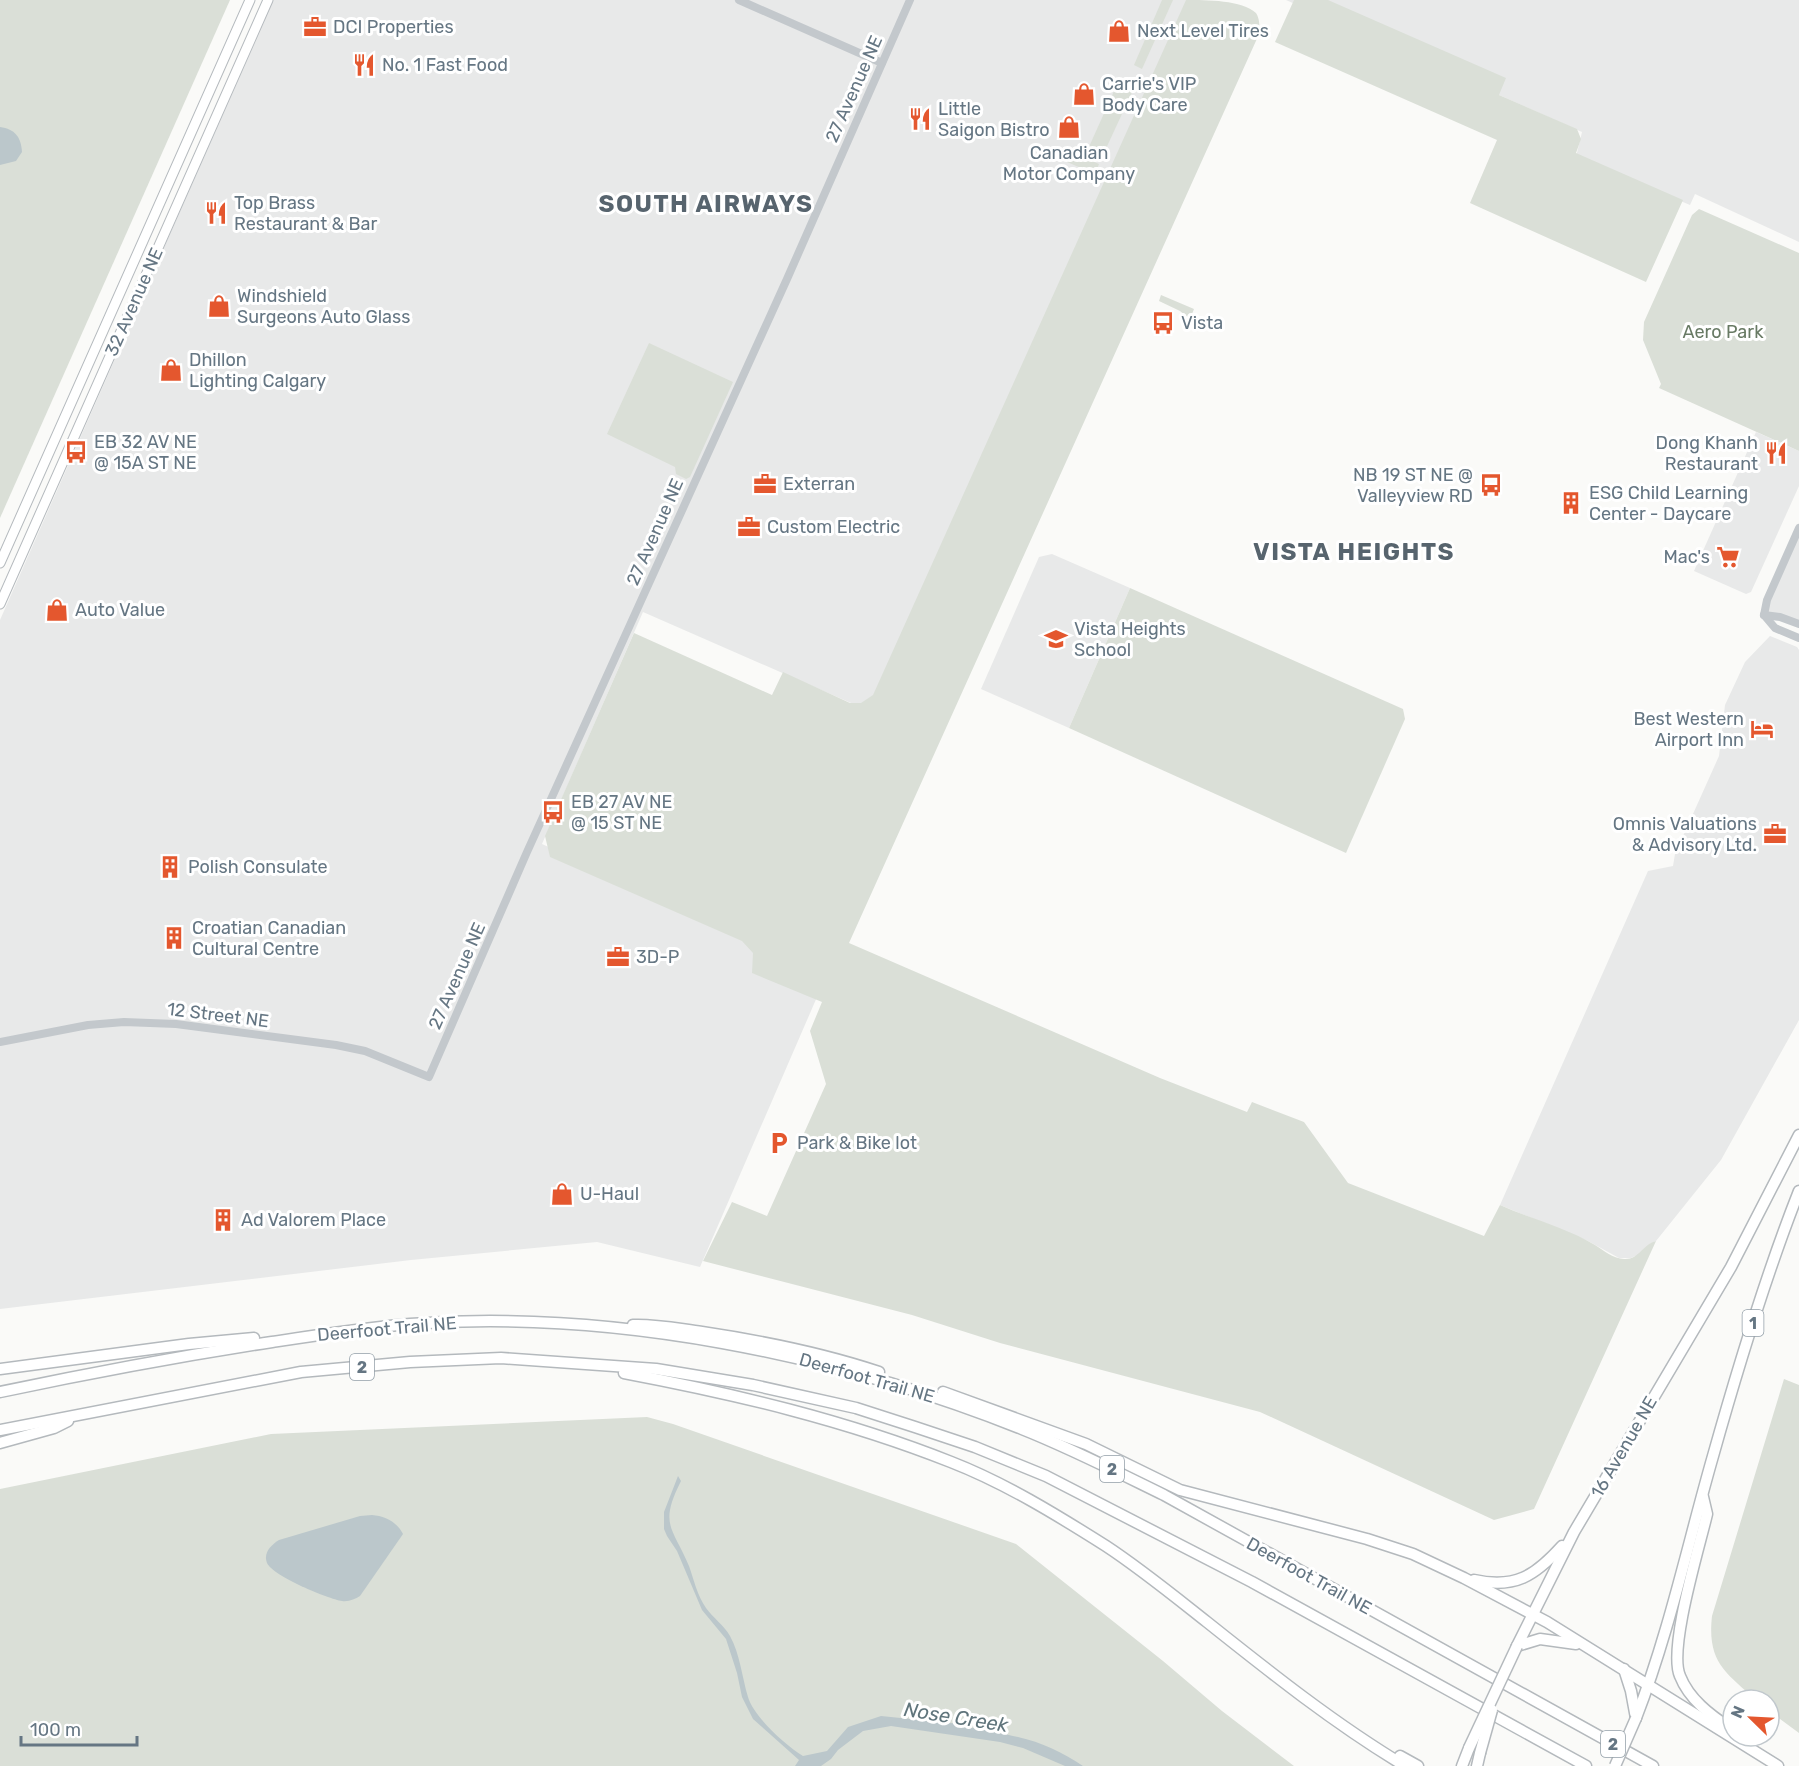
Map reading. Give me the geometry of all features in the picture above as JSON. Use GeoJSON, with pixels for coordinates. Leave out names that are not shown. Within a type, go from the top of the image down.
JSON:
{"type":"FeatureCollection","features":[{"type":"Feature","properties":{"kind":"highway","name":"16 Avenue NE"},"geometry":{"type":"LineString","coordinates":[[1462,1766],[1516,1646],[1574,1532],[1731,1267],[1799,1135]]}},
{"type":"Feature","properties":{"kind":"highway","name":"1"},"geometry":{"type":"LineString","coordinates":[[1615,1766],[1649,1684],[1750,1333],[1799,1191]]}},
{"type":"Feature","properties":{"kind":"highway","name":"Deerfoot Trail NE"},"geometry":{"type":"LineString","coordinates":[[0,1392],[175,1357],[356,1329],[412,1324],[515,1322],[655,1333],[799,1358],[935,1396],[1040,1437],[1164,1495],[1653,1766]]}},
{"type":"Feature","properties":{"kind":"highway"},"geometry":{"type":"LineString","coordinates":[[609,1329],[648,1324],[736,1337],[837,1358],[978,1404],[1086,1443],[1180,1490],[1367,1539],[1413,1554],[1547,1622],[1778,1766]]}},
{"type":"Feature","properties":{"kind":"highway"},"geometry":{"type":"LineString","coordinates":[[0,1369],[189,1344],[356,1329]]}},
{"type":"Feature","properties":{"kind":"highway","name":"Deerfoot Trail NE"},"geometry":{"type":"LineString","coordinates":[[0,1430],[301,1372],[410,1362],[501,1358],[656,1369],[753,1385],[855,1408],[985,1451],[1046,1476],[1252,1582],[1586,1766]]}},
{"type":"Feature","properties":{"kind":"highway"},"geometry":{"type":"LineString","coordinates":[[581,1365],[717,1390],[810,1414],[953,1462],[1016,1493],[1106,1546],[1300,1695],[1371,1746],[1405,1766]]}},
{"type":"Feature","properties":{"kind":"highway"},"geometry":{"type":"LineString","coordinates":[[0,1443],[54,1428],[79,1415]]}},
{"type":"Feature","properties":{"kind":"highway"},"geometry":{"type":"LineString","coordinates":[[1703,1494],[1707,1515],[1679,1634],[1676,1662],[1678,1674],[1690,1695],[1721,1721]]}},
{"type":"Feature","properties":{"kind":"highway"},"geometry":{"type":"LineString","coordinates":[[1464,1578],[1502,1584],[1530,1576],[1545,1564],[1574,1532]]}},
{"type":"Feature","properties":{"kind":"highway"},"geometry":{"type":"LineString","coordinates":[[1516,1646],[1540,1639],[1582,1645]]}},
{"type":"Feature","properties":{"kind":"highway"},"geometry":{"type":"LineString","coordinates":[[1624,1668],[1636,1718]]}},
{"type":"Feature","properties":{"kind":"highway"},"geometry":{"type":"LineString","coordinates":[[1477,1766],[1490,1722],[1494,1698]]}},
{"type":"Feature","properties":{"kind":"highway"},"geometry":{"type":"LineString","coordinates":[[1344,1725],[1418,1766]]}},
{"type":"Feature","properties":{"kind":"highway"},"geometry":{"type":"LineString","coordinates":[[1760,1748],[1787,1766]]}},
{"type":"Feature","properties":{"kind":"main road","name":"32 Avenue NE"},"geometry":{"type":"LineString","coordinates":[[0,563],[250,0]]}},
{"type":"Feature","properties":{"kind":"main road","name":"32 Avenue NE"},"geometry":{"type":"LineString","coordinates":[[0,604],[267,0]]}},
{"type":"Feature","properties":{"kind":"street"},"geometry":{"type":"LineString","coordinates":[[739,0],[882,63]]}},
{"type":"Feature","properties":{"kind":"street","name":"27 Avenue NE"},"geometry":{"type":"LineString","coordinates":[[429,1077],[527,852],[787,279],[910,0]]}},
{"type":"Feature","properties":{"kind":"street"},"geometry":{"type":"LineString","coordinates":[[1764,615],[1767,600],[1799,528]]}},
{"type":"Feature","properties":{"kind":"street"},"geometry":{"type":"LineString","coordinates":[[1764,615],[1780,617],[1799,624]]}},
{"type":"Feature","properties":{"kind":"street"},"geometry":{"type":"LineString","coordinates":[[1764,615],[1775,628],[1799,638]]}},
{"type":"Feature","properties":{"kind":"street","name":"12 Street NE"},"geometry":{"type":"LineString","coordinates":[[0,1042],[88,1025],[124,1022],[176,1024],[336,1045],[365,1051],[429,1077]]}},
{"type":"Feature","properties":{"kind":"shaded area"},"geometry":{"type":"Polygon","coordinates":[[[273,0],[1188,0],[867,710],[643,612],[542,844],[827,974],[700,1267],[597,1242],[411,1260],[0,1309],[0,620],[273,0]]]}},
{"type":"Feature","properties":{"kind":"shaded area"},"geometry":{"type":"Polygon","coordinates":[[[1286,0],[1799,0],[1799,242],[1695,194],[1690,205],[1576,157],[1582,132],[1286,0]]]}},
{"type":"Feature","properties":{"kind":"shaded area"},"geometry":{"type":"Polygon","coordinates":[[[0,127],[16,135],[22,152],[16,161],[0,165],[0,127]]]}},
{"type":"Feature","properties":{"kind":"shaded area"},"geometry":{"type":"Polygon","coordinates":[[[1756,432],[1799,451],[1799,486],[1751,592],[1746,594],[1694,571],[1756,432]]]}},
{"type":"Feature","properties":{"kind":"shaded area"},"geometry":{"type":"Polygon","coordinates":[[[1799,528],[1799,624],[1764,615],[1799,528]]]}},
{"type":"Feature","properties":{"kind":"shaded area","name":"Vista Heights School"},"geometry":{"type":"Polygon","coordinates":[[[1052,554],[1130,588],[1069,728],[981,689],[1039,557],[1052,554]]]}},
{"type":"Feature","properties":{"kind":"shaded area"},"geometry":{"type":"Polygon","coordinates":[[[1770,636],[1797,647],[1799,650],[1799,1020],[1721,1160],[1656,1241],[1638,1255],[1631,1258],[1619,1258],[1588,1241],[1500,1205],[1648,871],[1673,866],[1675,854],[1719,756],[1725,705],[1745,662],[1770,636]]]}},
{"type":"Feature","properties":{"kind":"shaded area"},"geometry":{"type":"Polygon","coordinates":[[[678,1476],[681,1481],[671,1507],[670,1525],[689,1566],[698,1593],[706,1608],[730,1636],[739,1658],[751,1705],[771,1730],[796,1751],[803,1756],[827,1751],[848,1727],[881,1716],[960,1724],[973,1728],[977,1726],[1044,1745],[1083,1766],[1065,1766],[1023,1748],[1000,1742],[891,1726],[863,1731],[821,1766],[795,1766],[799,1760],[753,1719],[742,1697],[726,1639],[702,1610],[677,1551],[664,1529],[664,1512],[678,1476]]]}},
{"type":"Feature","properties":{"kind":"shaded area"},"geometry":{"type":"Polygon","coordinates":[[[372,1515],[390,1520],[403,1534],[360,1596],[354,1599],[342,1601],[314,1592],[279,1574],[267,1563],[268,1550],[279,1540],[360,1516],[372,1515]]]}},
{"type":"Feature","properties":{"kind":"green space"},"geometry":{"type":"Polygon","coordinates":[[[0,0],[230,0],[0,518],[0,0]]]}},
{"type":"Feature","properties":{"kind":"green space"},"geometry":{"type":"Polygon","coordinates":[[[1162,0],[1173,0],[1142,69],[1134,65],[1162,0]]]}},
{"type":"Feature","properties":{"kind":"green space"},"geometry":{"type":"Polygon","coordinates":[[[1186,0],[1242,5],[1256,13],[1260,32],[849,943],[1160,1078],[1247,1112],[1252,1102],[1304,1122],[1348,1183],[1484,1236],[1500,1205],[1572,1233],[1620,1259],[1634,1257],[1656,1241],[1534,1509],[1494,1520],[1260,1412],[1000,1343],[912,1315],[703,1261],[732,1202],[767,1216],[826,1084],[810,1031],[822,1002],[752,973],[753,953],[742,941],[550,857],[545,836],[634,633],[772,695],[783,672],[850,703],[861,703],[873,695],[1186,0]]]}},
{"type":"Feature","properties":{"kind":"green space"},"geometry":{"type":"Polygon","coordinates":[[[1294,0],[1328,0],[1506,78],[1499,95],[1577,129],[1581,139],[1576,153],[1683,200],[1646,282],[1470,203],[1497,140],[1275,42],[1294,0]]]}},
{"type":"Feature","properties":{"kind":"green space"},"geometry":{"type":"Polygon","coordinates":[[[1119,80],[1134,88],[1101,155],[1088,149],[1119,80]]]}},
{"type":"Feature","properties":{"kind":"green space"},"geometry":{"type":"Polygon","coordinates":[[[1069,151],[1099,164],[1095,174],[1060,159],[1061,154],[1069,151]]]}},
{"type":"Feature","properties":{"kind":"green space","name":"Aero Park"},"geometry":{"type":"Polygon","coordinates":[[[1699,209],[1799,253],[1799,451],[1659,388],[1661,384],[1643,340],[1644,322],[1692,215],[1699,209]]]}},
{"type":"Feature","properties":{"kind":"green space"},"geometry":{"type":"Polygon","coordinates":[[[1161,295],[1194,309],[1190,319],[1180,311],[1159,301],[1161,295]]]}},
{"type":"Feature","properties":{"kind":"green space"},"geometry":{"type":"Polygon","coordinates":[[[649,343],[733,382],[690,477],[686,479],[676,474],[675,467],[607,434],[649,343]]]}},
{"type":"Feature","properties":{"kind":"green space"},"geometry":{"type":"Polygon","coordinates":[[[1130,588],[1403,709],[1405,719],[1346,853],[1069,728],[1130,588]]]}},
{"type":"Feature","properties":{"kind":"green space"},"geometry":{"type":"Polygon","coordinates":[[[1784,1379],[1799,1385],[1799,1733],[1781,1720],[1781,1688],[1742,1688],[1720,1665],[1712,1645],[1712,1616],[1784,1379]]]}},
{"type":"Feature","properties":{"kind":"green space"},"geometry":{"type":"Polygon","coordinates":[[[647,1417],[673,1424],[1016,1544],[1222,1711],[1294,1766],[0,1766],[0,1489],[271,1434],[647,1417]]]}},
{"type":"Feature","properties":{"kind":"place","name":"DCI Properties"},"geometry":{"type":"Point","coordinates":[315,27]}},
{"type":"Feature","properties":{"kind":"place","name":"Next Level Tires"},"geometry":{"type":"Point","coordinates":[1119,31]}},
{"type":"Feature","properties":{"kind":"place","name":"No. 1 Fast Food"},"geometry":{"type":"Point","coordinates":[364,65]}},
{"type":"Feature","properties":{"kind":"place","name":"Carrie's VIP Body Care"},"geometry":{"type":"Point","coordinates":[1084,94]}},
{"type":"Feature","properties":{"kind":"place","name":"Little Saigon Bistro"},"geometry":{"type":"Point","coordinates":[920,119]}},
{"type":"Feature","properties":{"kind":"place","name":"Canadian Motor Company"},"geometry":{"type":"Point","coordinates":[1069,127]}},
{"type":"Feature","properties":{"kind":"place","name":"Top Brass Restaurant & Bar"},"geometry":{"type":"Point","coordinates":[216,213]}},
{"type":"Feature","properties":{"kind":"place","name":"Windshield Surgeons Auto Glass"},"geometry":{"type":"Point","coordinates":[219,306]}},
{"type":"Feature","properties":{"kind":"place","name":"Vista"},"geometry":{"type":"Point","coordinates":[1163,323]}},
{"type":"Feature","properties":{"kind":"place","name":"Dhillon Lighting Calgary"},"geometry":{"type":"Point","coordinates":[171,370]}},
{"type":"Feature","properties":{"kind":"place","name":"EB 32 AV NE @ 15A ST NE"},"geometry":{"type":"Point","coordinates":[76,452]}},
{"type":"Feature","properties":{"kind":"place","name":"Dong Khanh Restaurant"},"geometry":{"type":"Point","coordinates":[1776,453]}},
{"type":"Feature","properties":{"kind":"place","name":"Exterran"},"geometry":{"type":"Point","coordinates":[765,484]}},
{"type":"Feature","properties":{"kind":"place","name":"NB 19 ST NE @ Valleyview RD"},"geometry":{"type":"Point","coordinates":[1491,485]}},
{"type":"Feature","properties":{"kind":"place","name":"ESG Child Learning Center - Daycare"},"geometry":{"type":"Point","coordinates":[1571,503]}},
{"type":"Feature","properties":{"kind":"place","name":"Custom Electric"},"geometry":{"type":"Point","coordinates":[749,527]}},
{"type":"Feature","properties":{"kind":"place","name":"Mac's"},"geometry":{"type":"Point","coordinates":[1728,557]}},
{"type":"Feature","properties":{"kind":"place","name":"Auto Value"},"geometry":{"type":"Point","coordinates":[57,610]}},
{"type":"Feature","properties":{"kind":"place","name":"Vista Heights School"},"geometry":{"type":"Point","coordinates":[1056,639]}},
{"type":"Feature","properties":{"kind":"place","name":"Best Western Airport Inn"},"geometry":{"type":"Point","coordinates":[1762,729]}},
{"type":"Feature","properties":{"kind":"place","name":"EB 27 AV NE @ 15 ST NE"},"geometry":{"type":"Point","coordinates":[553,812]}},
{"type":"Feature","properties":{"kind":"place","name":"Omnis Valuations & Advisory Ltd."},"geometry":{"type":"Point","coordinates":[1775,834]}},
{"type":"Feature","properties":{"kind":"place","name":"Polish Consulate"},"geometry":{"type":"Point","coordinates":[170,867]}},
{"type":"Feature","properties":{"kind":"place","name":"Croatian Canadian Cultural Centre"},"geometry":{"type":"Point","coordinates":[174,938]}},
{"type":"Feature","properties":{"kind":"place","name":"3D-P"},"geometry":{"type":"Point","coordinates":[618,957]}},
{"type":"Feature","properties":{"kind":"place","name":"Park & Bike lot"},"geometry":{"type":"Point","coordinates":[779,1143]}},
{"type":"Feature","properties":{"kind":"place","name":"U-Haul"},"geometry":{"type":"Point","coordinates":[562,1194]}},
{"type":"Feature","properties":{"kind":"place","name":"Ad Valorem Place"},"geometry":{"type":"Point","coordinates":[223,1220]}},
{"type":"Feature","properties":{"kind":"district","name":"SOUTH AIRWAYS"},"geometry":{"type":"Point","coordinates":[706,204]}},
{"type":"Feature","properties":{"kind":"district","name":"VISTA HEIGHTS"},"geometry":{"type":"Point","coordinates":[1354,552]}},
{"type":"Feature","properties":{"kind":"water label","name":"Nose Creek"},"geometry":{"type":"Point","coordinates":[956,1717]}}]}
